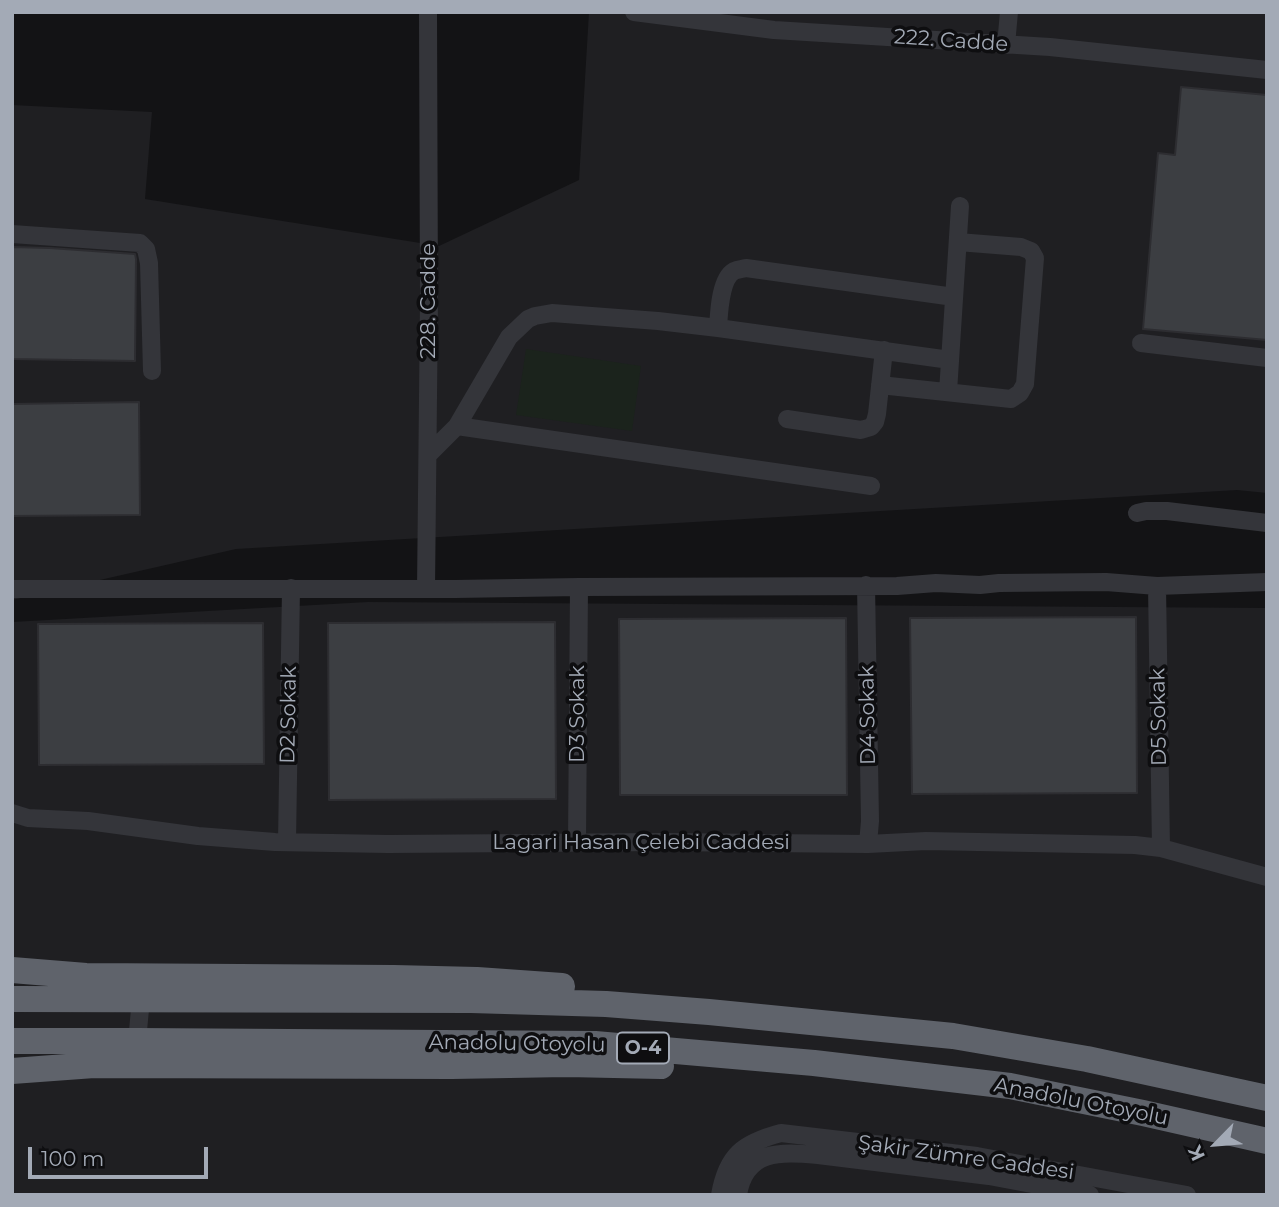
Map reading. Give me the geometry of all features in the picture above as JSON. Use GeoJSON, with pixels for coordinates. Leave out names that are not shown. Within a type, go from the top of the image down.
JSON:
{"type":"FeatureCollection","features":[{"type":"Feature","properties":{"kind":"highway"},"geometry":{"type":"LineString","coordinates":[[12,970],[86,976]]}},
{"type":"Feature","properties":{"kind":"highway"},"geometry":{"type":"LineString","coordinates":[[12,977],[477,979],[582,987],[709,1012]]}},
{"type":"Feature","properties":{"kind":"highway","name":"Anadolu Otoyolu"},"geometry":{"type":"LineString","coordinates":[[12,999],[471,1000],[606,1004],[709,1012],[953,1036],[1087,1059],[1267,1098]]}},
{"type":"Feature","properties":{"kind":"highway","name":"Anadolu Otoyolu"},"geometry":{"type":"LineString","coordinates":[[12,1041],[595,1044],[814,1063],[1022,1089],[1267,1141]]}},
{"type":"Feature","properties":{"kind":"highway"},"geometry":{"type":"LineString","coordinates":[[12,1064],[567,1064],[882,1071]]}},
{"type":"Feature","properties":{"kind":"highway"},"geometry":{"type":"LineString","coordinates":[[12,1071],[94,1065]]}},
{"type":"Feature","properties":{"kind":"street","name":"228. Cadde"},"geometry":{"type":"LineString","coordinates":[[426,589],[428,12]]}},
{"type":"Feature","properties":{"kind":"street","name":"222. Cadde"},"geometry":{"type":"LineString","coordinates":[[634,12],[774,30],[1051,47],[1267,70]]}},
{"type":"Feature","properties":{"kind":"street"},"geometry":{"type":"LineString","coordinates":[[1006,45],[1009,12]]}},
{"type":"Feature","properties":{"kind":"street"},"geometry":{"type":"LineString","coordinates":[[948,393],[960,206]]}},
{"type":"Feature","properties":{"kind":"street"},"geometry":{"type":"LineString","coordinates":[[12,234],[140,243],[146,249],[149,263],[152,371]]}},
{"type":"Feature","properties":{"kind":"street"},"geometry":{"type":"LineString","coordinates":[[880,385],[1011,399],[1020,393],[1025,384],[1035,258],[1031,251],[1021,247],[958,242]]}},
{"type":"Feature","properties":{"kind":"street"},"geometry":{"type":"LineString","coordinates":[[718,328],[722,293],[727,279],[734,271],[746,268],[954,297]]}},
{"type":"Feature","properties":{"kind":"street"},"geometry":{"type":"LineString","coordinates":[[428,455],[457,426],[509,337],[535,316],[552,313],[658,321],[950,360]]}},
{"type":"Feature","properties":{"kind":"street"},"geometry":{"type":"LineString","coordinates":[[1141,343],[1267,358]]}},
{"type":"Feature","properties":{"kind":"street"},"geometry":{"type":"LineString","coordinates":[[787,419],[861,430],[871,428],[877,414],[884,351]]}},
{"type":"Feature","properties":{"kind":"street"},"geometry":{"type":"LineString","coordinates":[[457,426],[871,486]]}},
{"type":"Feature","properties":{"kind":"street"},"geometry":{"type":"LineString","coordinates":[[1137,513],[1167,511],[1267,523]]}},
{"type":"Feature","properties":{"kind":"street"},"geometry":{"type":"LineString","coordinates":[[12,589],[897,586],[936,583],[980,585],[1106,582],[1157,586],[1267,582]]}},
{"type":"Feature","properties":{"kind":"street","name":"D4 Sokak"},"geometry":{"type":"LineString","coordinates":[[866,585],[870,821],[868,844]]}},
{"type":"Feature","properties":{"kind":"street","name":"D5 Sokak"},"geometry":{"type":"LineString","coordinates":[[1157,586],[1161,848]]}},
{"type":"Feature","properties":{"kind":"street","name":"D3 Sokak"},"geometry":{"type":"LineString","coordinates":[[577,842],[579,587]]}},
{"type":"Feature","properties":{"kind":"street","name":"D2 Sokak"},"geometry":{"type":"LineString","coordinates":[[287,842],[291,588]]}},
{"type":"Feature","properties":{"kind":"street","name":"Lagari Hasan Çelebi Caddesi"},"geometry":{"type":"LineString","coordinates":[[12,813],[28,818],[88,821],[198,836],[287,842],[868,844],[926,841],[1112,844],[1161,848],[1267,877]]}},
{"type":"Feature","properties":{"kind":"street"},"geometry":{"type":"LineString","coordinates":[[137,1041],[141,999]]}},
{"type":"Feature","properties":{"kind":"street","name":"Şakir Zümre Caddesi"},"geometry":{"type":"LineString","coordinates":[[749,1154],[759,1139],[781,1133],[977,1156],[1187,1195]]}},
{"type":"Feature","properties":{"kind":"street"},"geometry":{"type":"LineString","coordinates":[[720,1195],[732,1160],[749,1154]]}},
{"type":"Feature","properties":{"kind":"street"},"geometry":{"type":"LineString","coordinates":[[738,1195],[749,1154]]}},
{"type":"Feature","properties":{"kind":"street","name":"Şakir Zümre Caddesi"},"geometry":{"type":"LineString","coordinates":[[749,1154],[818,1155],[989,1176],[1090,1195]]}},
{"type":"Feature","properties":{"kind":"shaded area"},"geometry":{"type":"Polygon","coordinates":[[[589,12],[623,12],[706,23],[707,12],[1267,12],[1267,493],[1237,490],[236,549],[12,600],[12,105],[152,112],[145,199],[439,246],[579,180],[589,12]]]}},
{"type":"Feature","properties":{"kind":"shaded area"},"geometry":{"type":"Polygon","coordinates":[[[526,349],[641,366],[632,431],[516,415],[526,349]]]}},
{"type":"Feature","properties":{"kind":"shaded area"},"geometry":{"type":"Polygon","coordinates":[[[368,602],[1267,608],[1267,1195],[12,1195],[12,622],[368,602]]]}},
{"type":"Feature","properties":{"kind":"building"},"geometry":{"type":"Polygon","coordinates":[[[1181,87],[1267,95],[1267,340],[1143,329],[1158,153],[1175,155],[1181,87]]]}},
{"type":"Feature","properties":{"kind":"building"},"geometry":{"type":"Polygon","coordinates":[[[12,247],[135,254],[135,361],[12,359],[12,247]]]}},
{"type":"Feature","properties":{"kind":"building"},"geometry":{"type":"Polygon","coordinates":[[[139,402],[140,515],[12,516],[12,404],[139,402]]]}},
{"type":"Feature","properties":{"kind":"building"},"geometry":{"type":"Polygon","coordinates":[[[1136,617],[1137,793],[912,794],[910,618],[1136,617]]]}},
{"type":"Feature","properties":{"kind":"building"},"geometry":{"type":"Polygon","coordinates":[[[846,618],[847,795],[620,795],[619,619],[846,618]]]}},
{"type":"Feature","properties":{"kind":"building"},"geometry":{"type":"Polygon","coordinates":[[[555,622],[556,799],[329,800],[328,623],[555,622]]]}},
{"type":"Feature","properties":{"kind":"building"},"geometry":{"type":"Polygon","coordinates":[[[263,623],[264,764],[39,765],[38,624],[263,623]]]}}]}
